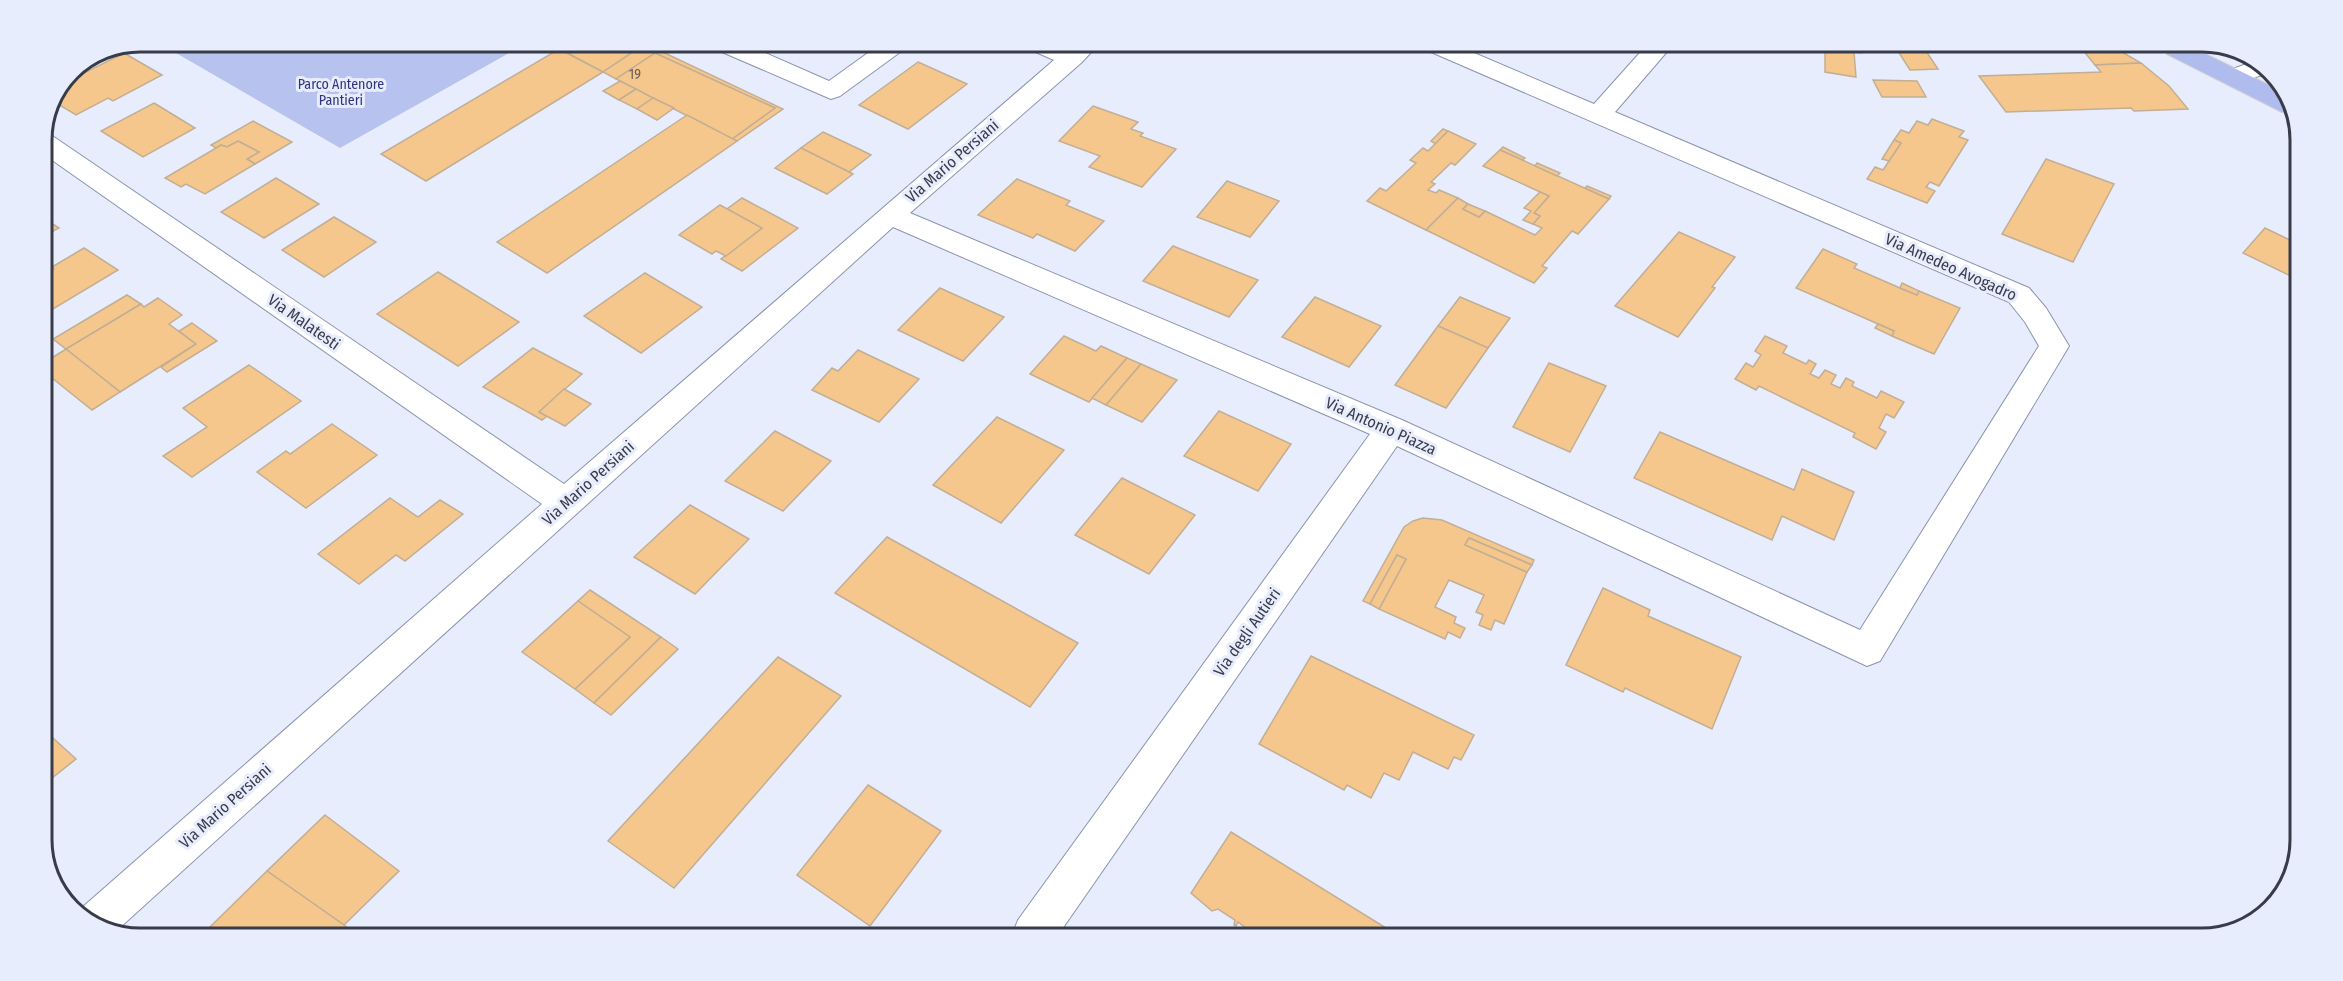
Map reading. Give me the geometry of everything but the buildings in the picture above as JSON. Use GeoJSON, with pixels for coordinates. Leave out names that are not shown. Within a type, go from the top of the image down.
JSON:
{"type":"FeatureCollection","features":[{"type":"Feature","properties":{"kind":"main road"},"geometry":{"type":"LineString","coordinates":[[2182,52],[2281,101]]}},
{"type":"Feature","properties":{"kind":"street"},"geometry":{"type":"LineString","coordinates":[[742,52],[831,91],[884,52]]}},
{"type":"Feature","properties":{"kind":"street","name":"Via Mario Persiani"},"geometry":{"type":"LineString","coordinates":[[99,918],[890,216],[1079,52]]}},
{"type":"Feature","properties":{"kind":"street","name":"Via Amedeo Avogadro"},"geometry":{"type":"LineString","coordinates":[[1454,52],[2019,295],[2036,315],[2054,346],[1867,650]]}},
{"type":"Feature","properties":{"kind":"street"},"geometry":{"type":"LineString","coordinates":[[1598,115],[1655,52]]}},
{"type":"Feature","properties":{"kind":"street"},"geometry":{"type":"LineString","coordinates":[[2233,77],[2255,70]]}},
{"type":"Feature","properties":{"kind":"street","name":"Via Malatesti"},"geometry":{"type":"LineString","coordinates":[[53,149],[566,503]]}},
{"type":"Feature","properties":{"kind":"street","name":"Via Antonio Piazza"},"geometry":{"type":"LineString","coordinates":[[890,216],[1391,429],[1867,650]]}},
{"type":"Feature","properties":{"kind":"street","name":"Via degli Autieri"},"geometry":{"type":"LineString","coordinates":[[1038,928],[1391,429]]}},
{"type":"Feature","properties":{"kind":"green space","name":"Parco Antenore Pantieri"},"geometry":{"type":"Polygon","coordinates":[[[174,52],[511,52],[340,148],[174,52]]]}}]}
